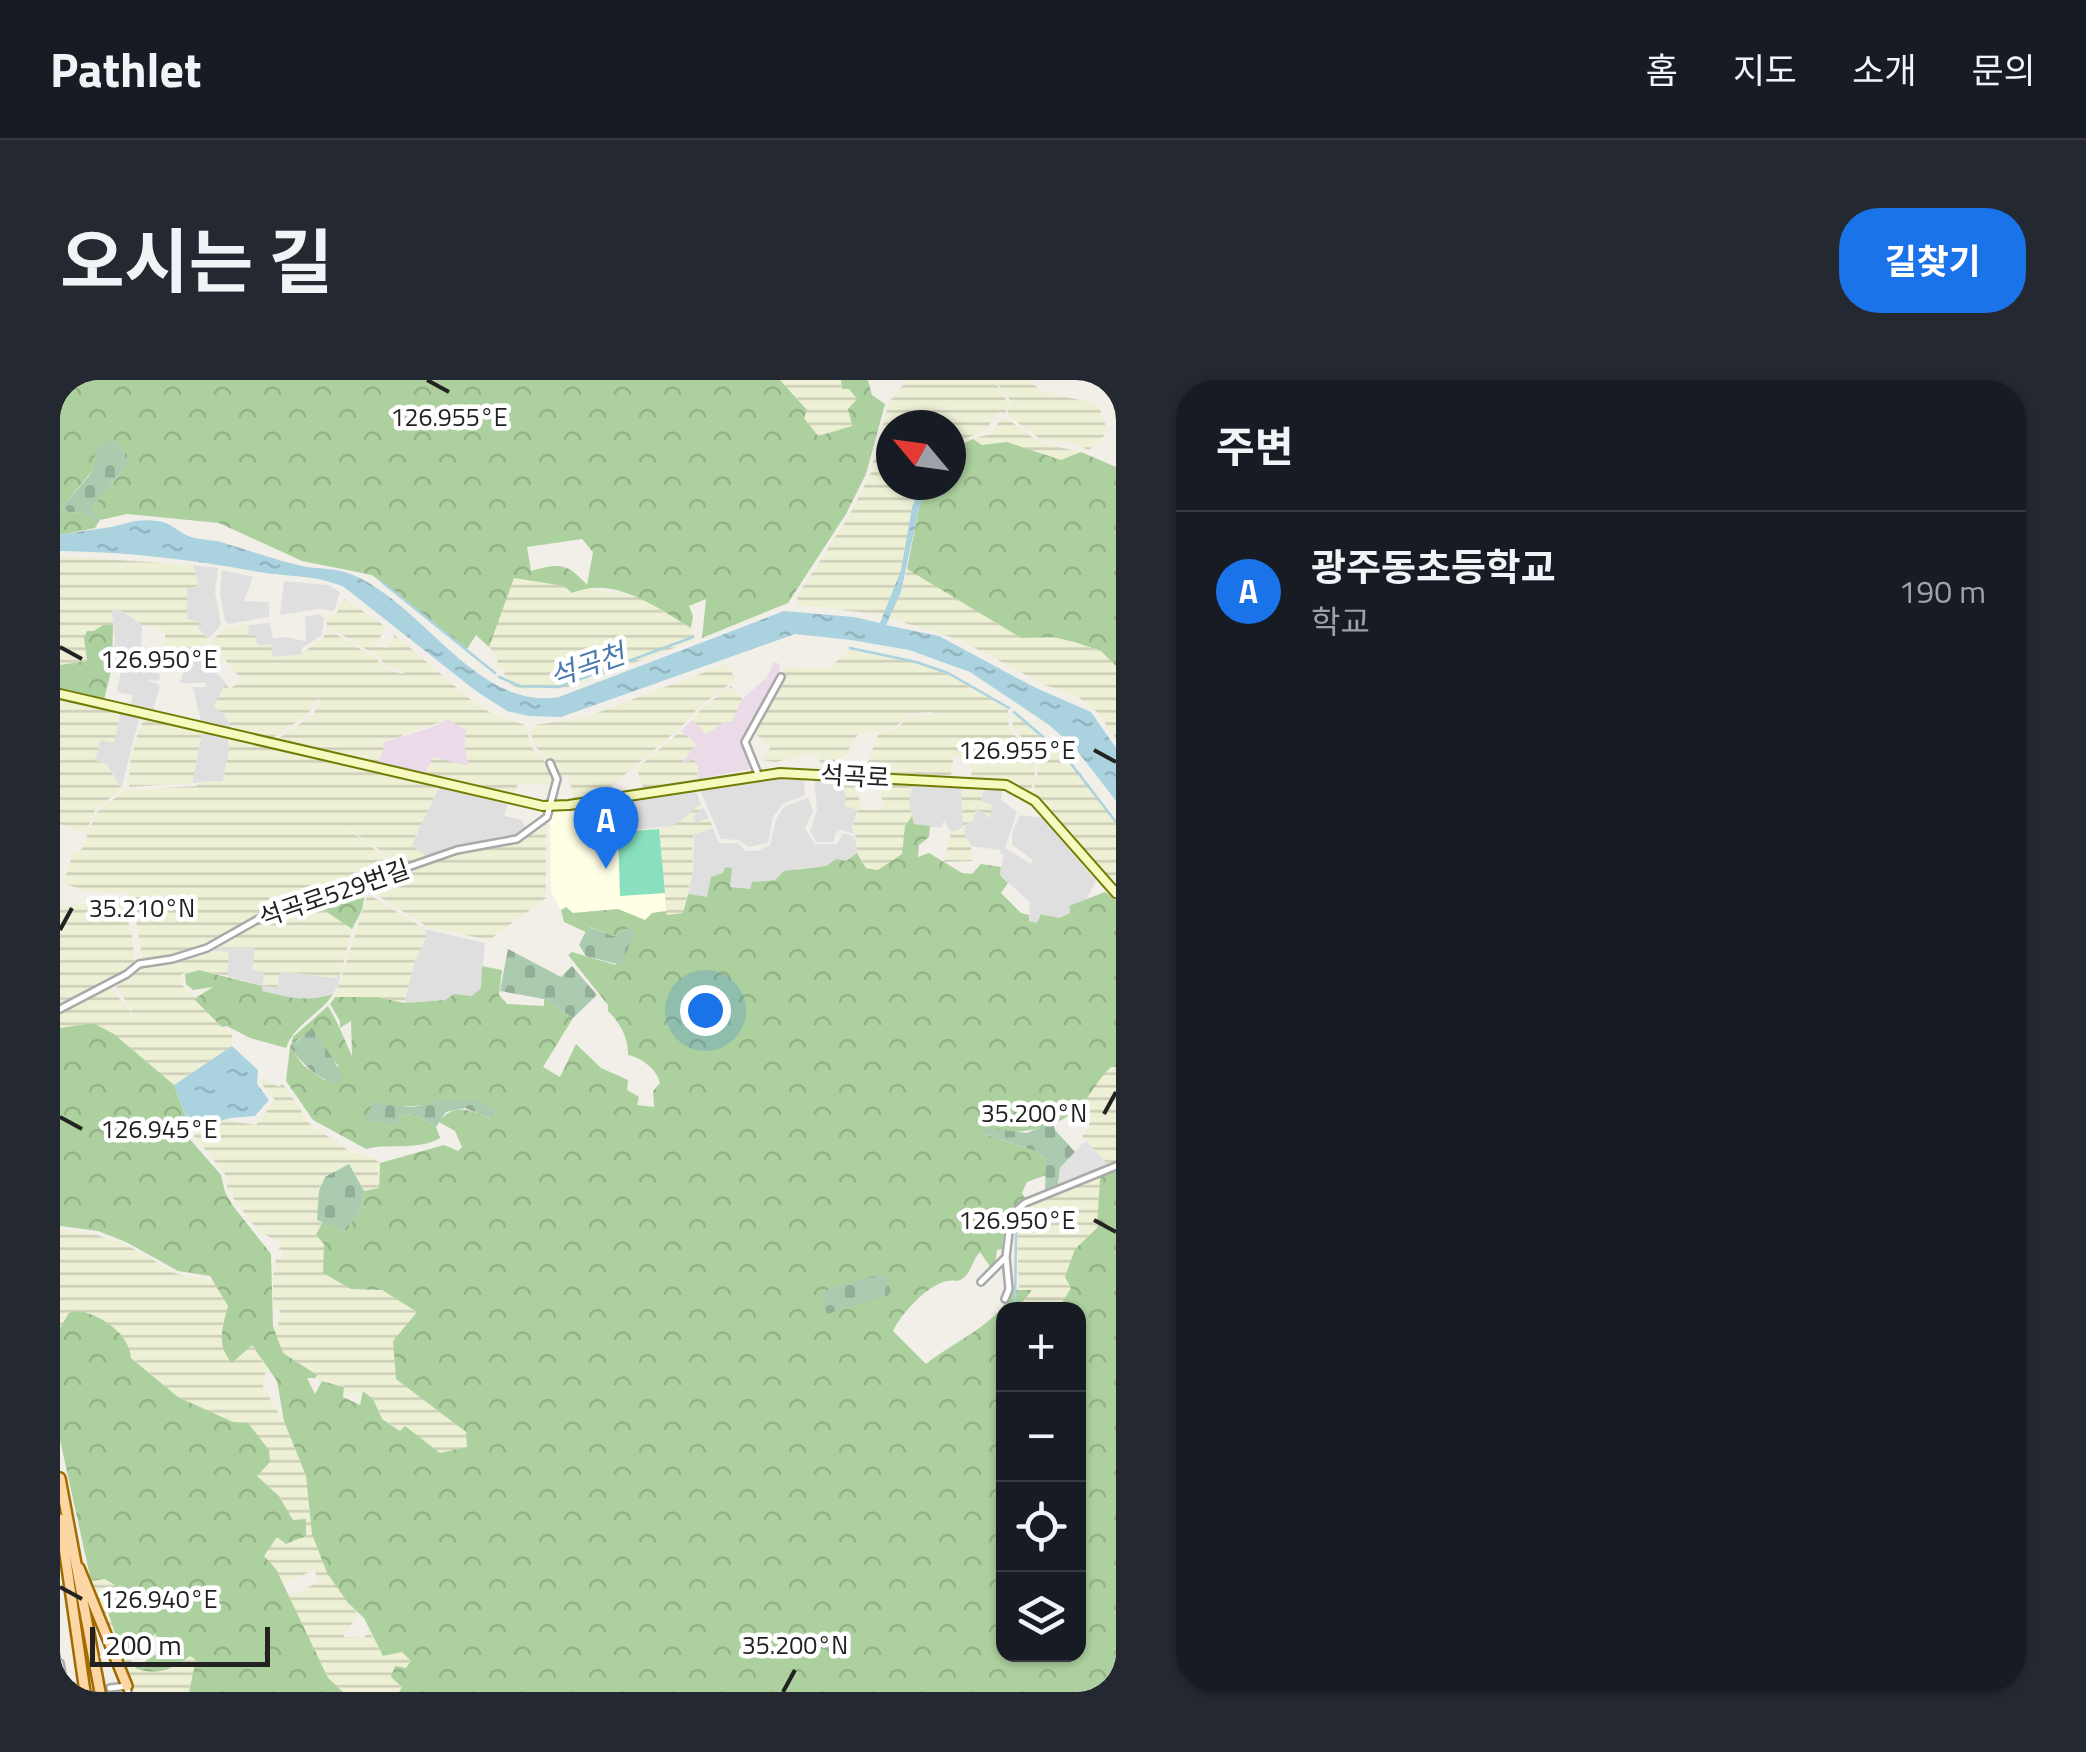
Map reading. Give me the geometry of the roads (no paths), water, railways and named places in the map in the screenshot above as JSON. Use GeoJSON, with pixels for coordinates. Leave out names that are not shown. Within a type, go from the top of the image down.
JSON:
{"type":"FeatureCollection","features":[{"type":"Feature","properties":{"kind":"main road"},"geometry":{"type":"LineString","coordinates":[[60,1478],[105,1690]]}},
{"type":"Feature","properties":{"kind":"main road"},"geometry":{"type":"LineString","coordinates":[[60,1518],[81,1690]]}},
{"type":"Feature","properties":{"kind":"main road"},"geometry":{"type":"LineString","coordinates":[[75,1562],[85,1577],[128,1689]]}},
{"type":"Feature","properties":{"kind":"street"},"geometry":{"type":"LineString","coordinates":[[758,774],[745,742],[781,677]]}},
{"type":"Feature","properties":{"kind":"street","name":"석곡로"},"geometry":{"type":"LineString","coordinates":[[60,694],[550,806],[758,774],[810,773],[1006,785],[1035,801],[1116,893]]}},
{"type":"Feature","properties":{"kind":"street"},"geometry":{"type":"LineString","coordinates":[[550,763],[557,779],[550,806]]}},
{"type":"Feature","properties":{"kind":"street","name":"석곡로529번길"},"geometry":{"type":"LineString","coordinates":[[60,1009],[139,964],[207,948],[276,909],[314,900],[456,850],[517,840],[546,817],[550,806]]}},
{"type":"Feature","properties":{"kind":"street"},"geometry":{"type":"LineString","coordinates":[[1005,1300],[1009,1289],[1008,1224],[1019,1207],[1116,1166]]}},
{"type":"Feature","properties":{"kind":"street"},"geometry":{"type":"LineString","coordinates":[[981,1282],[1006,1257]]}},
{"type":"Feature","properties":{"kind":"street"},"geometry":{"type":"LineString","coordinates":[[60,1663],[66,1692],[81,1690]]}},
{"type":"Feature","properties":{"kind":"street"},"geometry":{"type":"LineString","coordinates":[[105,1690],[128,1689]]}},
{"type":"Feature","properties":{"kind":"water"},"geometry":{"type":"Polygon","coordinates":[[[915,500],[922,500],[901,592],[886,625],[939,636],[1034,687],[1091,712],[1116,748],[1116,801],[1075,748],[1049,725],[970,672],[909,650],[795,634],[561,717],[529,716],[507,711],[476,691],[344,587],[333,583],[181,560],[60,551],[60,535],[149,520],[167,523],[191,537],[292,564],[343,571],[375,587],[475,671],[501,687],[529,697],[559,697],[784,611],[880,623],[901,570],[915,500]]]}},
{"type":"Feature","properties":{"kind":"water"},"geometry":{"type":"Polygon","coordinates":[[[232,1046],[258,1070],[257,1084],[269,1100],[255,1116],[230,1118],[198,1128],[188,1123],[174,1085],[232,1046]]]}},
{"type":"Feature","properties":{"kind":"waterway"},"geometry":{"type":"LineString","coordinates":[[382,582],[495,673]]}},
{"type":"Feature","properties":{"kind":"waterway","name":"석곡천"},"geometry":{"type":"LineString","coordinates":[[499,677],[520,686],[559,687],[693,637]]}},
{"type":"Feature","properties":{"kind":"waterway"},"geometry":{"type":"LineString","coordinates":[[850,648],[948,673],[1009,708]]}},
{"type":"Feature","properties":{"kind":"waterway"},"geometry":{"type":"LineString","coordinates":[[1014,712],[1065,756],[1116,822]]}},
{"type":"Feature","properties":{"kind":"waterway"},"geometry":{"type":"LineString","coordinates":[[1015,1302],[1016,1234],[1022,1208]]}},
{"type":"Feature","properties":{"kind":"tunnel"},"geometry":{"type":"LineString","coordinates":[[77,1689],[110,1688]]}},
{"type":"Feature","properties":{"kind":"place","name":"광주동초등학교"},"geometry":{"type":"Point","coordinates":[606,869]}}]}
